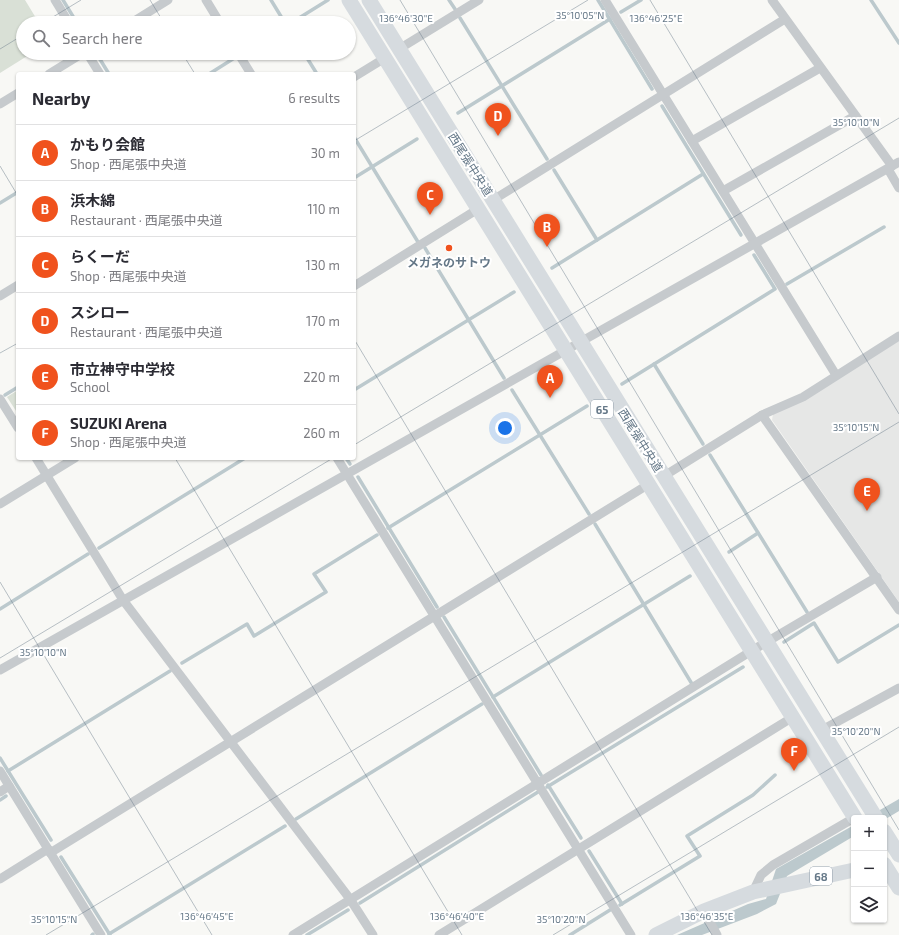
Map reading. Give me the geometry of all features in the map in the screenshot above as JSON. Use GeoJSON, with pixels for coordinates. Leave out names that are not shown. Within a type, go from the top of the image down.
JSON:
{"type":"FeatureCollection","features":[{"type":"Feature","properties":{"kind":"main road","name":"西尾張中央道"},"geometry":{"type":"LineString","coordinates":[[349,0],[753,650],[853,815]]}},
{"type":"Feature","properties":{"kind":"main road","name":"西尾張中央道"},"geometry":{"type":"LineString","coordinates":[[369,0],[874,815]]}},
{"type":"Feature","properties":{"kind":"main road"},"geometry":{"type":"LineString","coordinates":[[887,836],[899,855]]}},
{"type":"Feature","properties":{"kind":"main road"},"geometry":{"type":"LineString","coordinates":[[888,865],[899,888]]}},
{"type":"Feature","properties":{"kind":"main road","name":"68"},"geometry":{"type":"LineString","coordinates":[[656,935],[760,891],[851,871]]}},
{"type":"Feature","properties":{"kind":"street"},"geometry":{"type":"LineString","coordinates":[[55,0],[65,16]]}},
{"type":"Feature","properties":{"kind":"street"},"geometry":{"type":"LineString","coordinates":[[142,16],[168,0]]}},
{"type":"Feature","properties":{"kind":"street"},"geometry":{"type":"LineString","coordinates":[[206,0],[216,16]]}},
{"type":"Feature","properties":{"kind":"street"},"geometry":{"type":"LineString","coordinates":[[399,49],[479,0]]}},
{"type":"Feature","properties":{"kind":"street"},"geometry":{"type":"LineString","coordinates":[[605,0],[836,375]]}},
{"type":"Feature","properties":{"kind":"street"},"geometry":{"type":"LineString","coordinates":[[772,0],[820,68],[893,166],[899,188]]}},
{"type":"Feature","properties":{"kind":"street"},"geometry":{"type":"LineString","coordinates":[[493,200],[785,19]]}},
{"type":"Feature","properties":{"kind":"street"},"geometry":{"type":"LineString","coordinates":[[356,76],[385,58]]}},
{"type":"Feature","properties":{"kind":"street"},"geometry":{"type":"LineString","coordinates":[[52,72],[72,60]]}},
{"type":"Feature","properties":{"kind":"street"},"geometry":{"type":"LineString","coordinates":[[91,60],[99,72]]}},
{"type":"Feature","properties":{"kind":"street"},"geometry":{"type":"LineString","coordinates":[[242,60],[250,72]]}},
{"type":"Feature","properties":{"kind":"street"},"geometry":{"type":"LineString","coordinates":[[692,141],[820,68]]}},
{"type":"Feature","properties":{"kind":"street"},"geometry":{"type":"LineString","coordinates":[[0,104],[16,94]]}},
{"type":"Feature","properties":{"kind":"street"},"geometry":{"type":"LineString","coordinates":[[723,192],[855,116]]}},
{"type":"Feature","properties":{"kind":"street"},"geometry":{"type":"LineString","coordinates":[[0,670],[566,350],[582,343],[893,166]]}},
{"type":"Feature","properties":{"kind":"street"},"geometry":{"type":"LineString","coordinates":[[356,285],[478,209]]}},
{"type":"Feature","properties":{"kind":"street"},"geometry":{"type":"LineString","coordinates":[[0,296],[16,286]]}},
{"type":"Feature","properties":{"kind":"street"},"geometry":{"type":"LineString","coordinates":[[664,476],[762,415],[803,397],[899,336]]}},
{"type":"Feature","properties":{"kind":"street"},"geometry":{"type":"LineString","coordinates":[[0,399],[16,425]]}},
{"type":"Feature","properties":{"kind":"street"},"geometry":{"type":"LineString","coordinates":[[762,415],[899,610]]}},
{"type":"Feature","properties":{"kind":"street"},"geometry":{"type":"LineString","coordinates":[[37,460],[123,600],[350,900],[373,935]]}},
{"type":"Feature","properties":{"kind":"street"},"geometry":{"type":"LineString","coordinates":[[0,504],[71,460]]}},
{"type":"Feature","properties":{"kind":"street"},"geometry":{"type":"LineString","coordinates":[[338,460],[631,935]]}},
{"type":"Feature","properties":{"kind":"street"},"geometry":{"type":"LineString","coordinates":[[0,879],[231,742],[649,484]]}},
{"type":"Feature","properties":{"kind":"street"},"geometry":{"type":"LineString","coordinates":[[293,935],[753,650],[877,577]]}},
{"type":"Feature","properties":{"kind":"street"},"geometry":{"type":"LineString","coordinates":[[822,730],[899,688]]}},
{"type":"Feature","properties":{"kind":"street"},"geometry":{"type":"LineString","coordinates":[[440,935],[793,717]]}},
{"type":"Feature","properties":{"kind":"street"},"geometry":{"type":"LineString","coordinates":[[0,771],[101,935]]}},
{"type":"Feature","properties":{"kind":"street"},"geometry":{"type":"LineString","coordinates":[[0,792],[9,786]]}},
{"type":"Feature","properties":{"kind":"street"},"geometry":{"type":"LineString","coordinates":[[760,891],[762,875],[773,865],[851,820]]}},
{"type":"Feature","properties":{"kind":"street"},"geometry":{"type":"LineString","coordinates":[[706,915],[716,933]]}},
{"type":"Feature","properties":{"kind":"shaded area"},"geometry":{"type":"Polygon","coordinates":[[[0,0],[25,0],[35,16],[16,16],[16,60],[21,60],[0,73],[0,0]]]}},
{"type":"Feature","properties":{"kind":"shaded area"},"geometry":{"type":"Polygon","coordinates":[[[899,341],[899,602],[772,420],[773,414],[899,341]]]}},
{"type":"Feature","properties":{"kind":"shaded area"},"geometry":{"type":"Polygon","coordinates":[[[16,391],[16,411],[7,397],[16,391]]]}},
{"type":"Feature","properties":{"kind":"shaded area"},"geometry":{"type":"Polygon","coordinates":[[[899,799],[899,811],[887,818],[887,815],[871,815],[899,799]]]}},
{"type":"Feature","properties":{"kind":"shaded area"},"geometry":{"type":"Polygon","coordinates":[[[851,827],[851,838],[787,876],[776,904],[757,914],[702,935],[677,935],[748,904],[766,899],[776,869],[851,827]]]}},
{"type":"Feature","properties":{"kind":"waterway"},"geometry":{"type":"LineString","coordinates":[[63,0],[73,16]]}},
{"type":"Feature","properties":{"kind":"waterway"},"geometry":{"type":"LineString","coordinates":[[271,0],[281,16]]}},
{"type":"Feature","properties":{"kind":"waterway"},"geometry":{"type":"LineString","coordinates":[[302,16],[328,0]]}},
{"type":"Feature","properties":{"kind":"waterway"},"geometry":{"type":"LineString","coordinates":[[449,0],[455,9]]}},
{"type":"Feature","properties":{"kind":"waterway"},"geometry":{"type":"LineString","coordinates":[[598,0],[652,89]]}},
{"type":"Feature","properties":{"kind":"waterway"},"geometry":{"type":"LineString","coordinates":[[621,12],[641,0]]}},
{"type":"Feature","properties":{"kind":"waterway"},"geometry":{"type":"LineString","coordinates":[[871,0],[899,43]]}},
{"type":"Feature","properties":{"kind":"waterway"},"geometry":{"type":"LineString","coordinates":[[460,18],[547,159]]}},
{"type":"Feature","properties":{"kind":"waterway"},"geometry":{"type":"LineString","coordinates":[[458,113],[610,19]]}},
{"type":"Feature","properties":{"kind":"waterway"},"geometry":{"type":"LineString","coordinates":[[100,60],[108,72]]}},
{"type":"Feature","properties":{"kind":"waterway"},"geometry":{"type":"LineString","coordinates":[[212,72],[231,60]]}},
{"type":"Feature","properties":{"kind":"waterway"},"geometry":{"type":"LineString","coordinates":[[308,60],[316,72]]}},
{"type":"Feature","properties":{"kind":"waterway"},"geometry":{"type":"LineString","coordinates":[[662,106],[741,235]]}},
{"type":"Feature","properties":{"kind":"waterway"},"geometry":{"type":"LineString","coordinates":[[356,177],[417,139]]}},
{"type":"Feature","properties":{"kind":"waterway"},"geometry":{"type":"LineString","coordinates":[[356,140],[418,242]]}},
{"type":"Feature","properties":{"kind":"waterway"},"geometry":{"type":"LineString","coordinates":[[554,170],[597,240]]}},
{"type":"Feature","properties":{"kind":"waterway"},"geometry":{"type":"LineString","coordinates":[[552,268],[703,174]]}},
{"type":"Feature","properties":{"kind":"waterway"},"geometry":{"type":"LineString","coordinates":[[0,203],[16,193]]}},
{"type":"Feature","properties":{"kind":"waterway"},"geometry":{"type":"LineString","coordinates":[[787,284],[884,227]]}},
{"type":"Feature","properties":{"kind":"waterway"},"geometry":{"type":"LineString","coordinates":[[425,248],[504,378]]}},
{"type":"Feature","properties":{"kind":"waterway"},"geometry":{"type":"LineString","coordinates":[[622,384],[775,289],[754,255]]}},
{"type":"Feature","properties":{"kind":"waterway"},"geometry":{"type":"LineString","coordinates":[[356,389],[514,292]]}},
{"type":"Feature","properties":{"kind":"waterway"},"geometry":{"type":"LineString","coordinates":[[654,364],[703,444]]}},
{"type":"Feature","properties":{"kind":"waterway"},"geometry":{"type":"LineString","coordinates":[[5,395],[16,388]]}},
{"type":"Feature","properties":{"kind":"waterway"},"geometry":{"type":"LineString","coordinates":[[512,390],[589,514]]}},
{"type":"Feature","properties":{"kind":"waterway"},"geometry":{"type":"LineString","coordinates":[[388,528],[587,406]]}},
{"type":"Feature","properties":{"kind":"waterway"},"geometry":{"type":"LineString","coordinates":[[710,455],[807,612]]}},
{"type":"Feature","properties":{"kind":"waterway"},"geometry":{"type":"LineString","coordinates":[[99,548],[242,460]]}},
{"type":"Feature","properties":{"kind":"waterway"},"geometry":{"type":"LineString","coordinates":[[347,460],[350,464]]}},
{"type":"Feature","properties":{"kind":"waterway"},"geometry":{"type":"LineString","coordinates":[[358,477],[437,607]]}},
{"type":"Feature","properties":{"kind":"waterway"},"geometry":{"type":"LineString","coordinates":[[595,524],[692,684]]}},
{"type":"Feature","properties":{"kind":"waterway"},"geometry":{"type":"LineString","coordinates":[[729,552],[758,533]]}},
{"type":"Feature","properties":{"kind":"waterway"},"geometry":{"type":"LineString","coordinates":[[182,663],[247,624],[254,636],[326,592],[314,574],[377,535]]}},
{"type":"Feature","properties":{"kind":"waterway"},"geometry":{"type":"LineString","coordinates":[[0,609],[88,554]]}},
{"type":"Feature","properties":{"kind":"waterway"},"geometry":{"type":"LineString","coordinates":[[493,697],[690,576]]}},
{"type":"Feature","properties":{"kind":"waterway"},"geometry":{"type":"LineString","coordinates":[[444,617],[541,775]]}},
{"type":"Feature","properties":{"kind":"waterway"},"geometry":{"type":"LineString","coordinates":[[784,642],[814,623],[838,662],[899,625]]}},
{"type":"Feature","properties":{"kind":"waterway"},"geometry":{"type":"LineString","coordinates":[[547,787],[743,667]]}},
{"type":"Feature","properties":{"kind":"waterway"},"geometry":{"type":"LineString","coordinates":[[8,771],[170,671]]}},
{"type":"Feature","properties":{"kind":"waterway"},"geometry":{"type":"LineString","coordinates":[[296,819],[482,704]]}},
{"type":"Feature","properties":{"kind":"waterway"},"geometry":{"type":"LineString","coordinates":[[0,758],[51,840]]}},
{"type":"Feature","properties":{"kind":"waterway"},"geometry":{"type":"LineString","coordinates":[[620,905],[700,856],[687,836],[753,795],[775,775]]}},
{"type":"Feature","properties":{"kind":"waterway"},"geometry":{"type":"LineString","coordinates":[[548,785],[581,838]]}},
{"type":"Feature","properties":{"kind":"waterway"},"geometry":{"type":"LineString","coordinates":[[360,903],[538,792]]}},
{"type":"Feature","properties":{"kind":"waterway"},"geometry":{"type":"LineString","coordinates":[[0,800],[6,796]]}},
{"type":"Feature","properties":{"kind":"waterway"},"geometry":{"type":"LineString","coordinates":[[109,934],[285,826]]}},
{"type":"Feature","properties":{"kind":"waterway"},"geometry":{"type":"LineString","coordinates":[[589,851],[622,904]]}},
{"type":"Feature","properties":{"kind":"waterway"},"geometry":{"type":"LineString","coordinates":[[61,857],[110,935]]}},
{"type":"Feature","properties":{"kind":"waterway"},"geometry":{"type":"LineString","coordinates":[[307,935],[348,910]]}},
{"type":"Feature","properties":{"kind":"waterway"},"geometry":{"type":"LineString","coordinates":[[570,935],[610,910]]}},
{"type":"Feature","properties":{"kind":"place","name":"スシロー"},"geometry":{"type":"Point","coordinates":[498,136]}},
{"type":"Feature","properties":{"kind":"place","name":"らくーだ"},"geometry":{"type":"Point","coordinates":[430,215]}},
{"type":"Feature","properties":{"kind":"place","name":"浜木綿"},"geometry":{"type":"Point","coordinates":[547,247]}},
{"type":"Feature","properties":{"kind":"place","name":"メガネのサトウ"},"geometry":{"type":"Point","coordinates":[449,248]}},
{"type":"Feature","properties":{"kind":"place","name":"かもり会館"},"geometry":{"type":"Point","coordinates":[550,398]}},
{"type":"Feature","properties":{"kind":"place","name":"市立神守中学校"},"geometry":{"type":"Point","coordinates":[867,511]}},
{"type":"Feature","properties":{"kind":"place","name":"SUZUKI Arena"},"geometry":{"type":"Point","coordinates":[794,771]}}]}
